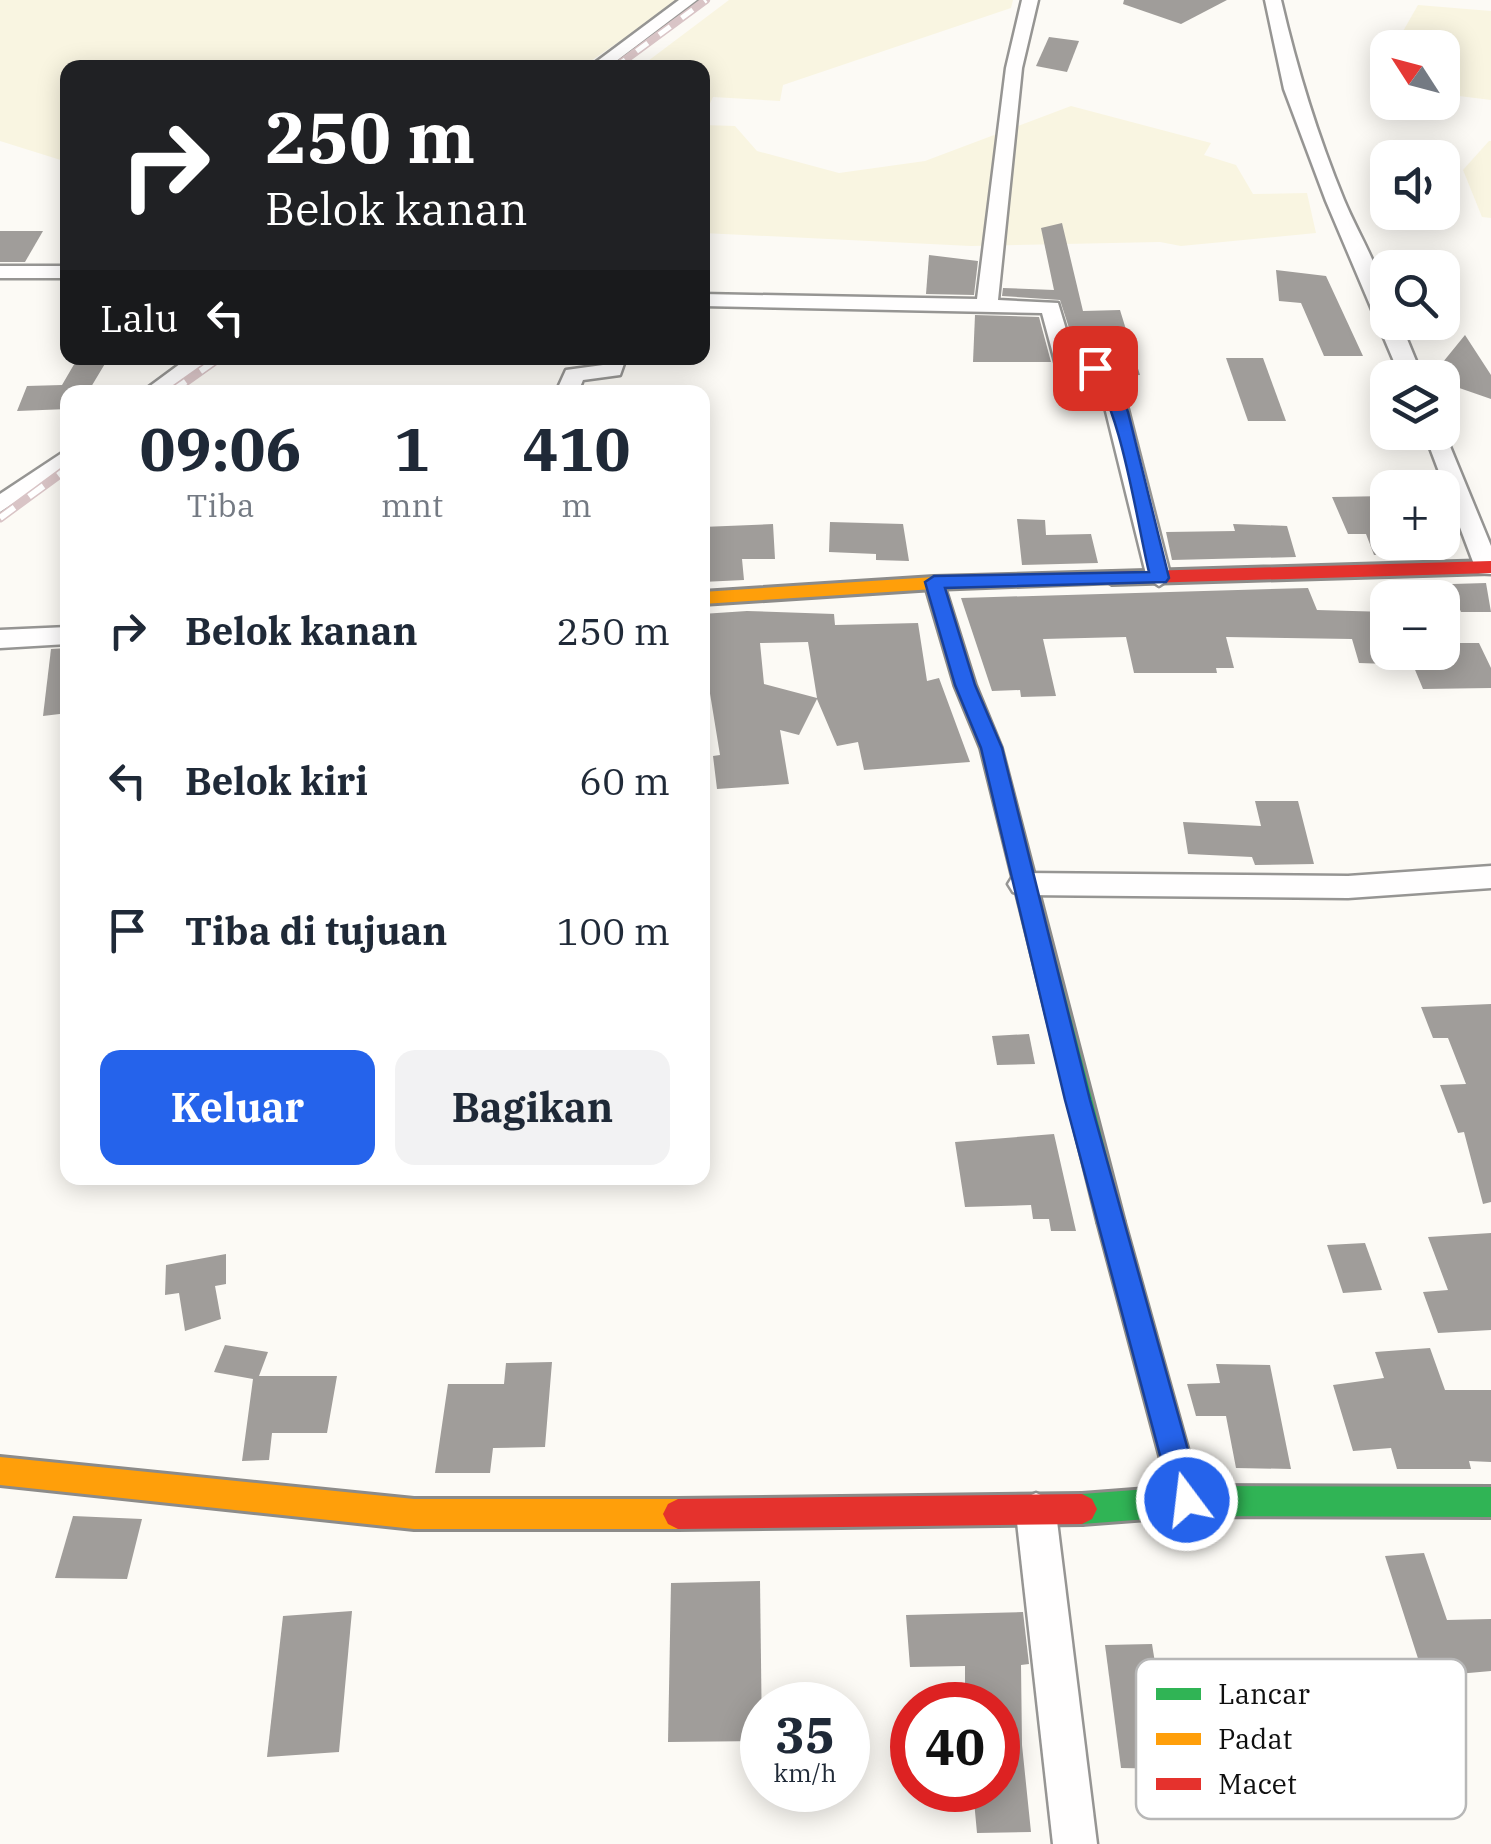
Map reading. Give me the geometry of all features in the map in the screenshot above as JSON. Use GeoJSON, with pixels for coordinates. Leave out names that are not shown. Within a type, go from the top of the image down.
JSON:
{"type":"FeatureCollection","features":[{"type":"Feature","properties":{"kind":"street"},"geometry":{"type":"LineString","coordinates":[[607,60],[689,0]]}},
{"type":"Feature","properties":{"kind":"street"},"geometry":{"type":"LineString","coordinates":[[987,303],[1014,68],[1030,0]]}},
{"type":"Feature","properties":{"kind":"street"},"geometry":{"type":"LineString","coordinates":[[1273,0],[1293,88],[1335,201],[1370,280]]}},
{"type":"Feature","properties":{"kind":"street"},"geometry":{"type":"LineString","coordinates":[[0,272],[60,272]]}},
{"type":"Feature","properties":{"kind":"street"},"geometry":{"type":"LineString","coordinates":[[710,300],[1051,307],[1064,360],[1104,373],[1120,412],[1159,578]]}},
{"type":"Feature","properties":{"kind":"street"},"geometry":{"type":"LineString","coordinates":[[164,385],[191,365]]}},
{"type":"Feature","properties":{"kind":"street"},"geometry":{"type":"LineString","coordinates":[[570,385],[574,375],[612,370],[614,365]]}},
{"type":"Feature","properties":{"kind":"street"},"geometry":{"type":"LineString","coordinates":[[710,597],[934,582],[1489,567],[1441,450]]}},
{"type":"Feature","properties":{"kind":"street"},"geometry":{"type":"LineString","coordinates":[[0,505],[60,462]]}},
{"type":"Feature","properties":{"kind":"street"},"geometry":{"type":"LineString","coordinates":[[934,582],[965,685],[992,748],[1024,884],[1187,1500]]}},
{"type":"Feature","properties":{"kind":"street"},"geometry":{"type":"LineString","coordinates":[[0,640],[60,636]]}},
{"type":"Feature","properties":{"kind":"street"},"geometry":{"type":"LineString","coordinates":[[1024,884],[1348,886],[1491,877]]}},
{"type":"Feature","properties":{"kind":"street"},"geometry":{"type":"LineString","coordinates":[[0,1471],[414,1514],[1036,1513],[1187,1500],[1491,1502]]}},
{"type":"Feature","properties":{"kind":"street"},"geometry":{"type":"LineString","coordinates":[[1036,1513],[1075,1844]]}},
{"type":"Feature","properties":{"kind":"shaded area"},"geometry":{"type":"Polygon","coordinates":[[[0,0],[680,0],[592,60],[60,60],[60,160],[0,141],[0,0]]]}},
{"type":"Feature","properties":{"kind":"shaded area"},"geometry":{"type":"Polygon","coordinates":[[[729,0],[1013,0],[1011,8],[783,85],[780,101],[713,97],[710,103],[710,60],[649,60],[729,0]]]}},
{"type":"Feature","properties":{"kind":"shaded area"},"geometry":{"type":"Polygon","coordinates":[[[1418,5],[1491,11],[1491,100],[1460,96],[1460,30],[1404,30],[1418,5]]]}},
{"type":"Feature","properties":{"kind":"shaded area"},"geometry":{"type":"Polygon","coordinates":[[[1071,106],[1211,143],[1204,155],[1236,165],[1253,194],[1307,193],[1316,233],[1181,246],[1160,242],[971,246],[710,233],[710,125],[735,126],[757,151],[839,173],[925,161],[1071,106]]]}},
{"type":"Feature","properties":{"kind":"shaded area"},"geometry":{"type":"Polygon","coordinates":[[[1489,141],[1491,218],[1482,217],[1463,170],[1489,141]]]}},
{"type":"Feature","properties":{"kind":"building"},"geometry":{"type":"Polygon","coordinates":[[[1124,0],[1227,0],[1181,24],[1123,4],[1124,0]]]}},
{"type":"Feature","properties":{"kind":"building"},"geometry":{"type":"Polygon","coordinates":[[[1049,37],[1079,41],[1067,72],[1036,66],[1049,37]]]}},
{"type":"Feature","properties":{"kind":"building"},"geometry":{"type":"Polygon","coordinates":[[[1062,223],[1083,311],[1120,310],[1140,375],[1118,376],[1104,359],[1077,353],[1060,300],[1002,296],[1003,288],[1054,290],[1041,228],[1062,223]]]}},
{"type":"Feature","properties":{"kind":"building"},"geometry":{"type":"Polygon","coordinates":[[[0,231],[43,231],[25,262],[0,262],[0,231]]]}},
{"type":"Feature","properties":{"kind":"building"},"geometry":{"type":"Polygon","coordinates":[[[929,255],[978,261],[974,295],[926,294],[929,255]]]}},
{"type":"Feature","properties":{"kind":"building"},"geometry":{"type":"Polygon","coordinates":[[[1276,270],[1326,276],[1363,356],[1324,356],[1301,303],[1279,301],[1276,270]]]}},
{"type":"Feature","properties":{"kind":"building"},"geometry":{"type":"Polygon","coordinates":[[[975,315],[1039,317],[1051,362],[973,362],[975,315]]]}},
{"type":"Feature","properties":{"kind":"building"},"geometry":{"type":"Polygon","coordinates":[[[1465,335],[1491,375],[1491,399],[1460,388],[1460,360],[1445,360],[1465,335]]]}},
{"type":"Feature","properties":{"kind":"building"},"geometry":{"type":"Polygon","coordinates":[[[1226,358],[1263,358],[1286,421],[1248,421],[1226,358]]]}},
{"type":"Feature","properties":{"kind":"building"},"geometry":{"type":"Polygon","coordinates":[[[74,365],[104,365],[92,385],[62,385],[74,365]]]}},
{"type":"Feature","properties":{"kind":"building"},"geometry":{"type":"Polygon","coordinates":[[[60,385],[60,409],[17,411],[27,386],[60,385]]]}},
{"type":"Feature","properties":{"kind":"building"},"geometry":{"type":"Polygon","coordinates":[[[1370,496],[1370,544],[1366,534],[1348,534],[1332,497],[1370,496]]]}},
{"type":"Feature","properties":{"kind":"building"},"geometry":{"type":"Polygon","coordinates":[[[1017,519],[1045,520],[1046,535],[1091,534],[1098,563],[1022,565],[1017,519]]]}},
{"type":"Feature","properties":{"kind":"building"},"geometry":{"type":"Polygon","coordinates":[[[830,522],[903,524],[909,561],[876,560],[876,554],[829,552],[830,522]]]}},
{"type":"Feature","properties":{"kind":"building"},"geometry":{"type":"Polygon","coordinates":[[[773,524],[775,559],[742,559],[744,580],[710,582],[710,527],[773,524]]]}},
{"type":"Feature","properties":{"kind":"building"},"geometry":{"type":"Polygon","coordinates":[[[1233,524],[1287,526],[1296,557],[1172,560],[1166,532],[1235,531],[1233,524]]]}},
{"type":"Feature","properties":{"kind":"building"},"geometry":{"type":"Polygon","coordinates":[[[1486,583],[1491,612],[1461,612],[1460,584],[1486,583]]]}},
{"type":"Feature","properties":{"kind":"building"},"geometry":{"type":"Polygon","coordinates":[[[1308,588],[1317,610],[1370,611],[1370,663],[1359,663],[1352,639],[1226,637],[1234,668],[1216,668],[1217,673],[1134,673],[1126,637],[1043,639],[1056,696],[1021,697],[1020,690],[992,691],[961,598],[1308,588]]]}},
{"type":"Feature","properties":{"kind":"building"},"geometry":{"type":"Polygon","coordinates":[[[747,611],[834,614],[835,625],[918,623],[927,681],[939,678],[970,762],[864,770],[858,742],[837,746],[817,699],[799,735],[780,730],[789,784],[717,789],[713,756],[720,755],[710,694],[710,613],[747,611]],[[808,642],[760,643],[764,684],[817,698],[808,642]]]}},
{"type":"Feature","properties":{"kind":"building"},"geometry":{"type":"Polygon","coordinates":[[[1460,643],[1479,643],[1491,668],[1491,688],[1423,689],[1415,670],[1460,670],[1460,643]]]}},
{"type":"Feature","properties":{"kind":"building"},"geometry":{"type":"Polygon","coordinates":[[[60,648],[60,714],[43,716],[51,649],[60,648]]]}},
{"type":"Feature","properties":{"kind":"building"},"geometry":{"type":"Polygon","coordinates":[[[1255,801],[1298,801],[1314,864],[1255,865],[1252,857],[1188,854],[1183,822],[1261,826],[1255,801]]]}},
{"type":"Feature","properties":{"kind":"building"},"geometry":{"type":"Polygon","coordinates":[[[1491,1004],[1491,1202],[1483,1204],[1464,1132],[1458,1133],[1440,1085],[1466,1084],[1448,1038],[1433,1038],[1421,1007],[1491,1004]]]}},
{"type":"Feature","properties":{"kind":"building"},"geometry":{"type":"Polygon","coordinates":[[[1029,1034],[1035,1064],[997,1065],[992,1036],[1029,1034]]]}},
{"type":"Feature","properties":{"kind":"building"},"geometry":{"type":"Polygon","coordinates":[[[1054,1134],[1076,1231],[1051,1231],[1049,1219],[1033,1219],[1031,1205],[965,1207],[955,1142],[1054,1134]]]}},
{"type":"Feature","properties":{"kind":"building"},"geometry":{"type":"Polygon","coordinates":[[[1491,1233],[1491,1330],[1438,1333],[1423,1292],[1448,1290],[1428,1237],[1491,1233]]]}},
{"type":"Feature","properties":{"kind":"building"},"geometry":{"type":"Polygon","coordinates":[[[1365,1243],[1382,1290],[1343,1293],[1327,1245],[1365,1243]]]}},
{"type":"Feature","properties":{"kind":"building"},"geometry":{"type":"Polygon","coordinates":[[[226,1254],[226,1284],[215,1286],[221,1319],[185,1331],[179,1293],[165,1295],[166,1265],[226,1254]]]}},
{"type":"Feature","properties":{"kind":"building"},"geometry":{"type":"Polygon","coordinates":[[[225,1345],[268,1352],[259,1376],[337,1376],[327,1433],[272,1433],[269,1460],[242,1461],[253,1379],[214,1372],[225,1345]]]}},
{"type":"Feature","properties":{"kind":"building"},"geometry":{"type":"Polygon","coordinates":[[[1430,1348],[1445,1390],[1491,1390],[1491,1462],[1469,1461],[1471,1469],[1397,1469],[1391,1448],[1353,1451],[1333,1385],[1384,1378],[1375,1352],[1430,1348]]]}},
{"type":"Feature","properties":{"kind":"building"},"geometry":{"type":"Polygon","coordinates":[[[552,1362],[545,1447],[493,1448],[490,1473],[435,1473],[448,1384],[504,1384],[506,1363],[552,1362]]]}},
{"type":"Feature","properties":{"kind":"building"},"geometry":{"type":"Polygon","coordinates":[[[1216,1364],[1270,1365],[1291,1469],[1236,1468],[1226,1416],[1196,1416],[1187,1384],[1220,1383],[1216,1364]]]}},
{"type":"Feature","properties":{"kind":"building"},"geometry":{"type":"Polygon","coordinates":[[[73,1516],[142,1519],[127,1579],[55,1578],[73,1516]]]}},
{"type":"Feature","properties":{"kind":"building"},"geometry":{"type":"Polygon","coordinates":[[[1424,1553],[1447,1620],[1491,1619],[1491,1671],[1466,1673],[1466,1659],[1418,1659],[1385,1556],[1424,1553]]]}},
{"type":"Feature","properties":{"kind":"building"},"geometry":{"type":"Polygon","coordinates":[[[760,1581],[761,1682],[740,1682],[740,1741],[668,1742],[671,1583],[760,1581]]]}},
{"type":"Feature","properties":{"kind":"building"},"geometry":{"type":"Polygon","coordinates":[[[352,1611],[339,1752],[267,1757],[283,1616],[352,1611]]]}},
{"type":"Feature","properties":{"kind":"building"},"geometry":{"type":"Polygon","coordinates":[[[1023,1612],[1029,1664],[1021,1665],[1022,1745],[1031,1832],[977,1833],[975,1812],[1020,1812],[1020,1682],[965,1682],[965,1666],[910,1667],[906,1615],[1023,1612]]]}},
{"type":"Feature","properties":{"kind":"building"},"geometry":{"type":"Polygon","coordinates":[[[1152,1644],[1154,1659],[1136,1659],[1136,1768],[1121,1768],[1105,1645],[1152,1644]]]}},
{"type":"Feature","properties":{"kind":"railway"},"geometry":{"type":"LineString","coordinates":[[625,60],[706,0]]}},
{"type":"Feature","properties":{"kind":"railway"},"geometry":{"type":"LineString","coordinates":[[181,385],[209,365]]}},
{"type":"Feature","properties":{"kind":"railway"},"geometry":{"type":"LineString","coordinates":[[0,518],[60,474]]}},
{"type":"Feature","properties":{"kind":"traffic: fast"},"geometry":{"type":"LineString","coordinates":[[934,583],[965,685],[991,748],[1111,1222]]}},
{"type":"Feature","properties":{"kind":"traffic: fast"},"geometry":{"type":"LineString","coordinates":[[1082,1509],[1187,1501],[1491,1502]]}},
{"type":"Feature","properties":{"kind":"traffic: slow"},"geometry":{"type":"LineString","coordinates":[[710,597],[934,583],[1112,578]]}},
{"type":"Feature","properties":{"kind":"traffic: slow"},"geometry":{"type":"LineString","coordinates":[[1111,1222],[1187,1501]]}},
{"type":"Feature","properties":{"kind":"traffic: slow"},"geometry":{"type":"LineString","coordinates":[[0,1471],[414,1514],[678,1514]]}},
{"type":"Feature","properties":{"kind":"traffic: jam"},"geometry":{"type":"LineString","coordinates":[[1112,578],[1491,567]]}},
{"type":"Feature","properties":{"kind":"traffic: jam"},"geometry":{"type":"LineString","coordinates":[[678,1514],[1082,1509]]}},
{"type":"Feature","properties":{"kind":"route"},"geometry":{"type":"LineString","coordinates":[[1095,368],[1104,373],[1120,412],[1159,578],[934,582],[965,685],[992,748],[1078,1100],[1187,1500]]}}]}
